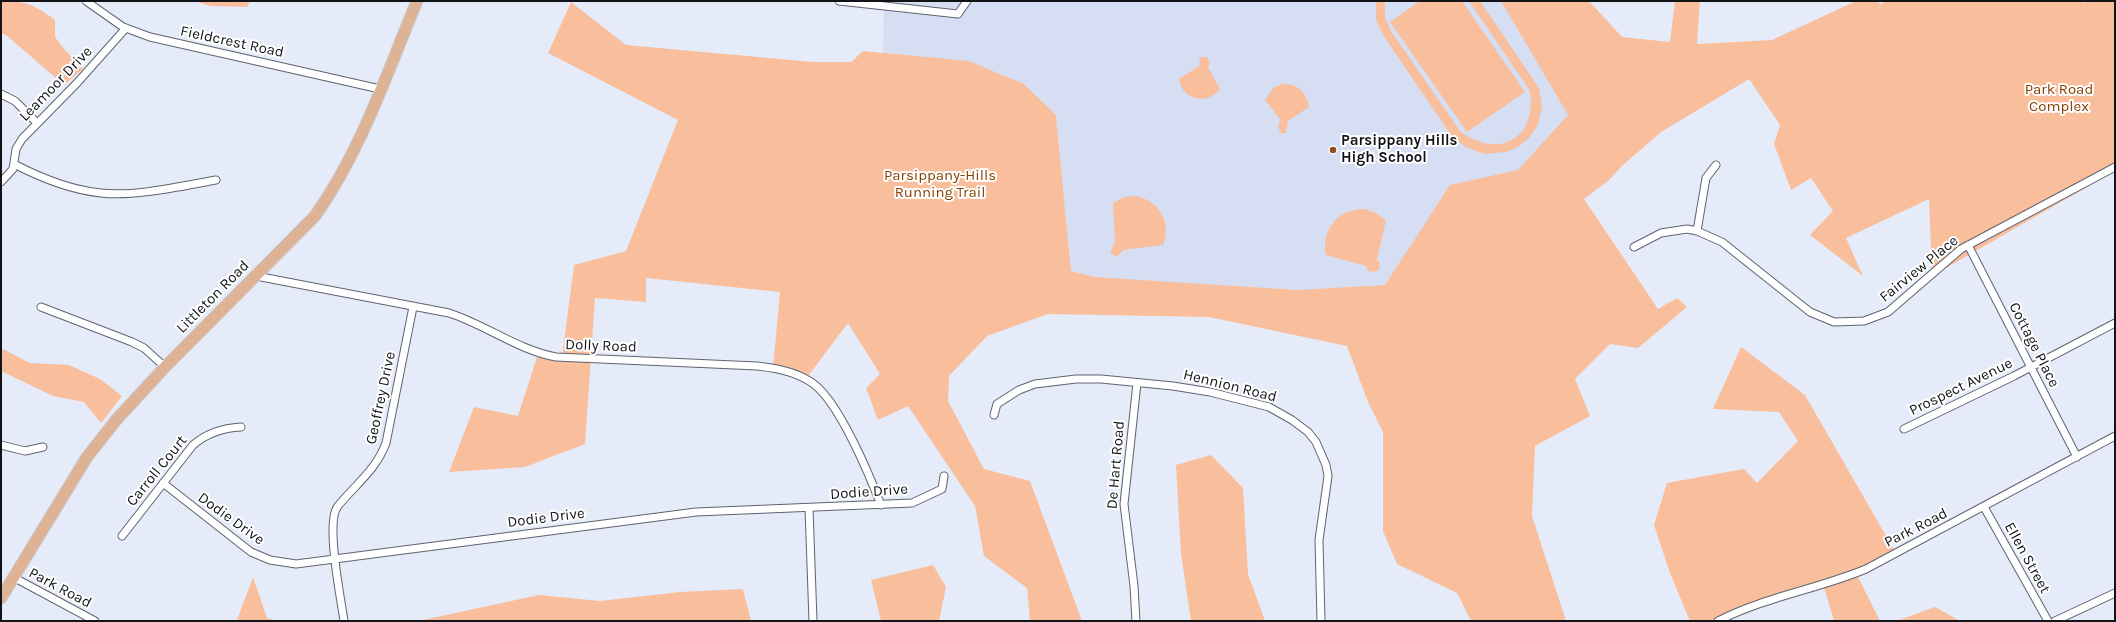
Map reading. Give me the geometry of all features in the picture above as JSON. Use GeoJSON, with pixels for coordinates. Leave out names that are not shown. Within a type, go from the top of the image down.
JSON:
{"type":"FeatureCollection","features":[{"type":"Feature","properties":{"kind":"main road","name":"Littleton Road"},"geometry":{"type":"LineString","coordinates":[[1,598],[87,458],[117,419],[165,367],[315,216],[343,172],[417,1]]}},
{"type":"Feature","properties":{"kind":"street","name":"Fieldcrest Road"},"geometry":{"type":"LineString","coordinates":[[86,1],[126,28],[150,37],[380,89]]}},
{"type":"Feature","properties":{"kind":"street"},"geometry":{"type":"LineString","coordinates":[[839,1],[885,4],[925,11],[958,14],[967,1]]}},
{"type":"Feature","properties":{"kind":"street","name":"Leamoor Drive"},"geometry":{"type":"LineString","coordinates":[[1,182],[13,169],[16,149],[22,139],[77,83],[126,28]]}},
{"type":"Feature","properties":{"kind":"street"},"geometry":{"type":"LineString","coordinates":[[1,94],[15,101],[37,123]]}},
{"type":"Feature","properties":{"kind":"street"},"geometry":{"type":"LineString","coordinates":[[14,164],[34,174],[66,186],[102,193],[141,191],[216,180]]}},
{"type":"Feature","properties":{"kind":"street"},"geometry":{"type":"LineString","coordinates":[[1697,231],[1706,178],[1716,165]]}},
{"type":"Feature","properties":{"kind":"street","name":"Fairview Place"},"geometry":{"type":"LineString","coordinates":[[1634,247],[1661,233],[1687,229],[1697,231],[1722,242],[1810,312],[1822,318],[1844,323],[1864,321],[1888,312],[1934,271],[1968,245],[2115,167]]}},
{"type":"Feature","properties":{"kind":"street","name":"Cottage Place"},"geometry":{"type":"LineString","coordinates":[[1968,245],[2077,457]]}},
{"type":"Feature","properties":{"kind":"street","name":"Dolly Road"},"geometry":{"type":"LineString","coordinates":[[256,276],[464,318],[530,349],[556,357],[757,366],[781,369],[804,378],[827,396],[864,465],[881,505]]}},
{"type":"Feature","properties":{"kind":"street"},"geometry":{"type":"LineString","coordinates":[[41,307],[54,314],[132,342],[144,348],[165,367]]}},
{"type":"Feature","properties":{"kind":"street","name":"Geoffrey Drive"},"geometry":{"type":"LineString","coordinates":[[344,621],[332,527],[333,513],[366,477],[382,454],[386,443],[412,307]]}},
{"type":"Feature","properties":{"kind":"street","name":"Prospect Avenue"},"geometry":{"type":"LineString","coordinates":[[1904,429],[2031,367],[2115,323]]}},
{"type":"Feature","properties":{"kind":"street","name":"Hennion Road"},"geometry":{"type":"LineString","coordinates":[[994,415],[996,404],[1019,390],[1035,384],[1076,379],[1172,386],[1210,392],[1269,407],[1292,420],[1308,432],[1316,442],[1326,465],[1328,476],[1319,540],[1321,621]]}},
{"type":"Feature","properties":{"kind":"street","name":"De Hart Road"},"geometry":{"type":"LineString","coordinates":[[1136,383],[1124,504],[1134,586],[1136,621]]}},
{"type":"Feature","properties":{"kind":"street","name":"Carroll Court"},"geometry":{"type":"LineString","coordinates":[[122,536],[193,445],[203,436],[229,428],[241,427]]}},
{"type":"Feature","properties":{"kind":"street","name":"Park Road"},"geometry":{"type":"LineString","coordinates":[[1718,621],[1763,602],[1866,569],[2115,436]]}},
{"type":"Feature","properties":{"kind":"street"},"geometry":{"type":"LineString","coordinates":[[1,445],[25,451],[43,447]]}},
{"type":"Feature","properties":{"kind":"street","name":"Dodie Drive"},"geometry":{"type":"LineString","coordinates":[[163,483],[251,552],[283,563],[308,563],[696,512],[912,503],[942,489],[944,476]]}},
{"type":"Feature","properties":{"kind":"street","name":"Ellen Street"},"geometry":{"type":"LineString","coordinates":[[1984,507],[2048,621]]}},
{"type":"Feature","properties":{"kind":"street"},"geometry":{"type":"LineString","coordinates":[[809,508],[812,621]]}},
{"type":"Feature","properties":{"kind":"street","name":"Park Road"},"geometry":{"type":"LineString","coordinates":[[13,577],[95,621]]}},
{"type":"Feature","properties":{"kind":"street"},"geometry":{"type":"LineString","coordinates":[[2055,621],[2115,593]]}},
{"type":"Feature","properties":{"kind":"shaded area","name":"Parsippany Hills High School"},"geometry":{"type":"Polygon","coordinates":[[[884,1],[1518,1],[1606,131],[1609,180],[1584,199],[1359,327],[1249,313],[1071,271],[1056,115],[1024,84],[883,53],[884,1]]]}},
{"type":"Feature","properties":{"kind":"green space"},"geometry":{"type":"Polygon","coordinates":[[[1,1],[24,3],[36,7],[55,20],[55,37],[83,69],[64,85],[6,35],[1,33],[1,1]]]}},
{"type":"Feature","properties":{"kind":"green space"},"geometry":{"type":"Polygon","coordinates":[[[194,1],[250,1],[247,7],[211,6],[194,1]]]}},
{"type":"Feature","properties":{"kind":"green space"},"geometry":{"type":"Polygon","coordinates":[[[1376,1],[1385,1],[1385,18],[1391,31],[1460,131],[1474,140],[1488,144],[1501,144],[1512,140],[1521,132],[1528,122],[1531,108],[1530,91],[1469,1],[1480,1],[1539,88],[1542,107],[1538,125],[1529,138],[1516,148],[1506,152],[1485,154],[1466,147],[1453,138],[1383,35],[1376,20],[1376,1]]]}},
{"type":"Feature","properties":{"kind":"green space"},"geometry":{"type":"Polygon","coordinates":[[[1420,1],[1462,1],[1525,92],[1467,132],[1390,22],[1420,1]]]}},
{"type":"Feature","properties":{"kind":"green space"},"geometry":{"type":"Polygon","coordinates":[[[1501,1],[1589,1],[1622,37],[1670,42],[1675,1],[1700,1],[1697,44],[1772,40],[1856,1],[1876,1],[1881,4],[1886,1],[2082,1],[2083,3],[2088,1],[2115,1],[2115,171],[1932,276],[1929,199],[1846,238],[1863,276],[1810,235],[1833,211],[1811,178],[1791,190],[1774,144],[1780,125],[1749,79],[1661,132],[1622,166],[1609,180],[1584,199],[1658,309],[1677,298],[1687,307],[1638,348],[1610,344],[1575,379],[1590,416],[1535,446],[1532,516],[1566,621],[1471,621],[1457,593],[1397,564],[1383,531],[1383,432],[1368,402],[1347,346],[1209,317],[1048,314],[987,336],[949,376],[948,401],[984,469],[1030,481],[1082,621],[1030,621],[1027,588],[984,556],[975,506],[908,406],[878,420],[866,388],[880,374],[848,323],[805,380],[773,368],[780,292],[646,278],[646,302],[595,298],[585,444],[525,467],[449,472],[474,407],[518,416],[538,354],[562,357],[574,265],[626,251],[678,120],[548,53],[571,2],[626,45],[813,62],[851,62],[863,51],[969,61],[1024,84],[1056,115],[1071,271],[1095,277],[1297,290],[1385,285],[1450,185],[1518,170],[1568,115],[1501,1]]]}},
{"type":"Feature","properties":{"kind":"green space"},"geometry":{"type":"Polygon","coordinates":[[[1200,57],[1207,57],[1210,63],[1208,67],[1220,89],[1209,98],[1202,99],[1190,96],[1185,92],[1179,79],[1199,66],[1200,57]]]}},
{"type":"Feature","properties":{"kind":"green space"},"geometry":{"type":"Polygon","coordinates":[[[1282,84],[1297,87],[1304,93],[1309,107],[1288,121],[1286,133],[1281,133],[1278,127],[1280,119],[1265,100],[1273,88],[1282,84]]]}},
{"type":"Feature","properties":{"kind":"green space"},"geometry":{"type":"Polygon","coordinates":[[[1136,196],[1152,203],[1162,214],[1166,229],[1163,245],[1123,250],[1117,257],[1110,252],[1115,242],[1113,203],[1124,197],[1136,196]]]}},
{"type":"Feature","properties":{"kind":"green space"},"geometry":{"type":"Polygon","coordinates":[[[1365,209],[1376,213],[1386,220],[1377,260],[1380,263],[1379,269],[1374,272],[1368,271],[1366,266],[1326,255],[1326,237],[1334,222],[1339,217],[1347,213],[1365,209]]]}},
{"type":"Feature","properties":{"kind":"green space"},"geometry":{"type":"Polygon","coordinates":[[[1741,347],[1805,395],[1897,555],[1856,573],[1880,621],[1834,621],[1823,584],[1725,621],[1690,621],[1670,573],[1654,525],[1667,483],[1744,469],[1757,483],[1798,441],[1779,412],[1713,409],[1741,347]]]}},
{"type":"Feature","properties":{"kind":"green space"},"geometry":{"type":"Polygon","coordinates":[[[1,348],[30,363],[69,365],[100,379],[122,396],[101,423],[84,402],[53,396],[1,371],[1,348]]]}},
{"type":"Feature","properties":{"kind":"green space"},"geometry":{"type":"Polygon","coordinates":[[[1211,455],[1243,488],[1248,574],[1265,621],[1191,621],[1181,554],[1176,465],[1211,455]]]}},
{"type":"Feature","properties":{"kind":"green space"},"geometry":{"type":"Polygon","coordinates":[[[933,565],[946,587],[939,621],[881,621],[871,580],[933,565]]]}},
{"type":"Feature","properties":{"kind":"green space"},"geometry":{"type":"Polygon","coordinates":[[[253,577],[267,618],[277,621],[237,620],[253,577]]]}},
{"type":"Feature","properties":{"kind":"green space"},"geometry":{"type":"Polygon","coordinates":[[[743,589],[751,621],[418,621],[539,595],[600,601],[680,592],[743,589]]]}},
{"type":"Feature","properties":{"kind":"green space"},"geometry":{"type":"Polygon","coordinates":[[[1935,607],[1960,621],[1896,621],[1935,607]]]}},
{"type":"Feature","properties":{"kind":"place","name":"Parsippany Hills High School"},"geometry":{"type":"Point","coordinates":[1333,150]}},
{"type":"Feature","properties":{"kind":"park label","name":"Park Road Complex"},"geometry":{"type":"Point","coordinates":[2059,98]}},
{"type":"Feature","properties":{"kind":"park label","name":"Parsippany-Hills Running Trail"},"geometry":{"type":"Point","coordinates":[940,184]}}]}
